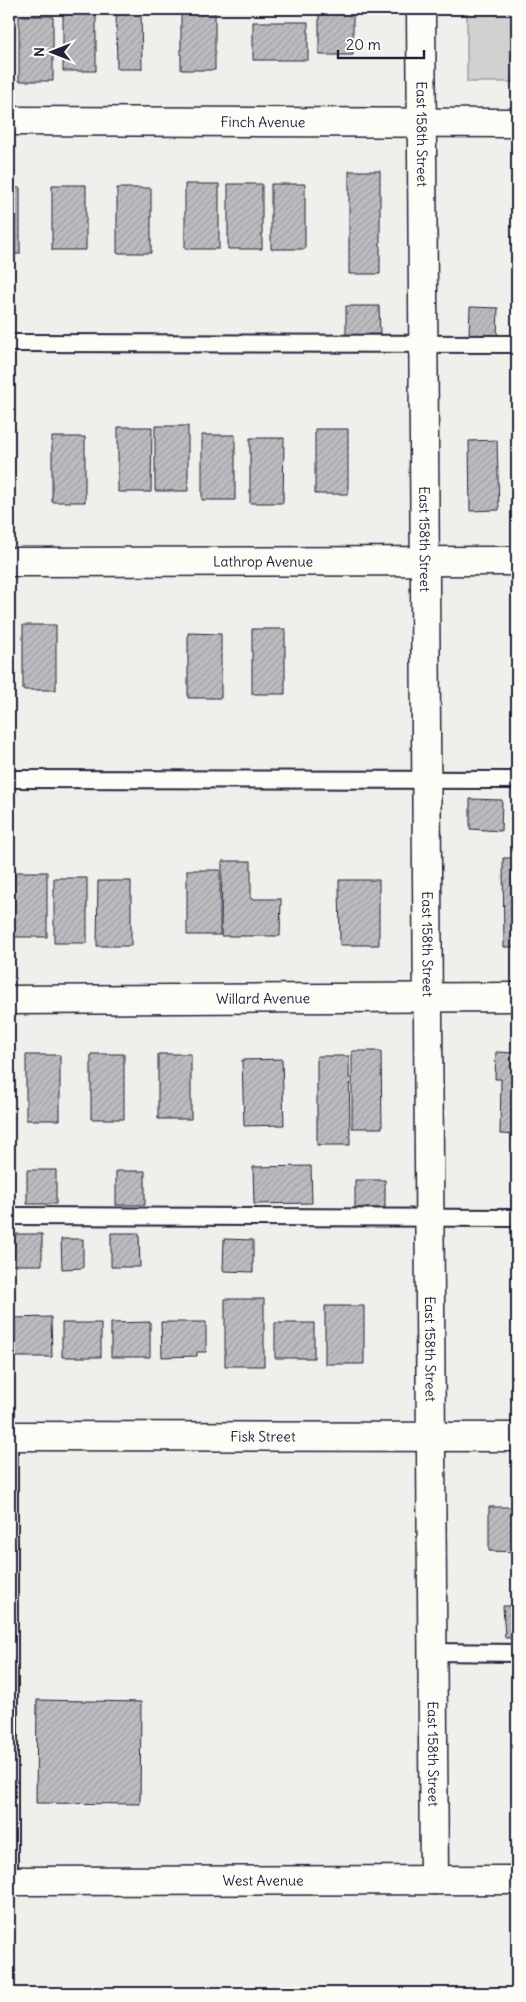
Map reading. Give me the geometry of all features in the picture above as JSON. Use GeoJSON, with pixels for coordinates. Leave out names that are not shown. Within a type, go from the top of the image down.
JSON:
{"type":"FeatureCollection","features":[{"type":"Feature","properties":{"kind":"street","name":"East 158th Street"},"geometry":{"type":"LineString","coordinates":[[421,9],[434,1880]]}},
{"type":"Feature","properties":{"kind":"street","name":"Finch Avenue"},"geometry":{"type":"LineString","coordinates":[[9,121],[517,123]]}},
{"type":"Feature","properties":{"kind":"street","name":"Lathrop Avenue"},"geometry":{"type":"LineString","coordinates":[[9,562],[517,560]]}},
{"type":"Feature","properties":{"kind":"street","name":"Willard Avenue"},"geometry":{"type":"LineString","coordinates":[[9,1000],[517,997]]}},
{"type":"Feature","properties":{"kind":"street","name":"Fisk Street"},"geometry":{"type":"LineString","coordinates":[[9,1436],[517,1437]]}},
{"type":"Feature","properties":{"kind":"street","name":"West Avenue"},"geometry":{"type":"LineString","coordinates":[[9,1881],[517,1880]]}},
{"type":"Feature","properties":{"kind":"lane"},"geometry":{"type":"LineString","coordinates":[[9,343],[517,344]]}},
{"type":"Feature","properties":{"kind":"lane"},"geometry":{"type":"LineString","coordinates":[[9,779],[517,780]]}},
{"type":"Feature","properties":{"kind":"lane"},"geometry":{"type":"LineString","coordinates":[[9,1216],[517,1218]]}},
{"type":"Feature","properties":{"kind":"lane"},"geometry":{"type":"LineString","coordinates":[[9,1436],[9,1881]]}},
{"type":"Feature","properties":{"kind":"lane"},"geometry":{"type":"LineString","coordinates":[[433,1652],[517,1653]]}},
{"type":"Feature","properties":{"kind":"shaded area"},"geometry":{"type":"Polygon","coordinates":[[[467,9],[517,9],[517,82],[467,82],[467,9]]]}},
{"type":"Feature","properties":{"kind":"building"},"geometry":{"type":"Polygon","coordinates":[[[63,9],[96,9],[96,71],[63,71],[63,9]]]}},
{"type":"Feature","properties":{"kind":"building"},"geometry":{"type":"Polygon","coordinates":[[[116,9],[141,9],[142,69],[117,69],[116,9]]]}},
{"type":"Feature","properties":{"kind":"building"},"geometry":{"type":"Polygon","coordinates":[[[181,9],[215,9],[215,70],[181,70],[181,9]]]}},
{"type":"Feature","properties":{"kind":"building"},"geometry":{"type":"Polygon","coordinates":[[[319,9],[353,9],[353,55],[319,55],[319,9]]]}},
{"type":"Feature","properties":{"kind":"building"},"geometry":{"type":"Polygon","coordinates":[[[19,16],[53,16],[53,81],[19,81],[19,16]]]}},
{"type":"Feature","properties":{"kind":"building"},"geometry":{"type":"Polygon","coordinates":[[[253,22],[308,22],[308,60],[253,60],[253,22]]]}},
{"type":"Feature","properties":{"kind":"building"},"geometry":{"type":"Polygon","coordinates":[[[349,171],[380,171],[380,274],[349,274],[349,171]]]}},
{"type":"Feature","properties":{"kind":"building"},"geometry":{"type":"Polygon","coordinates":[[[185,184],[219,184],[219,249],[185,249],[185,184]]]}},
{"type":"Feature","properties":{"kind":"building"},"geometry":{"type":"Polygon","coordinates":[[[228,184],[262,184],[262,249],[228,249],[228,184]]]}},
{"type":"Feature","properties":{"kind":"building"},"geometry":{"type":"Polygon","coordinates":[[[271,184],[305,184],[305,249],[271,249],[271,184]]]}},
{"type":"Feature","properties":{"kind":"building"},"geometry":{"type":"Polygon","coordinates":[[[52,185],[86,185],[86,250],[52,250],[52,185]]]}},
{"type":"Feature","properties":{"kind":"building"},"geometry":{"type":"Polygon","coordinates":[[[9,188],[20,188],[20,254],[9,254],[9,188]]]}},
{"type":"Feature","properties":{"kind":"building"},"geometry":{"type":"Polygon","coordinates":[[[117,188],[151,188],[151,253],[117,253],[117,188]]]}},
{"type":"Feature","properties":{"kind":"building"},"geometry":{"type":"Polygon","coordinates":[[[346,306],[379,306],[380,334],[346,335],[346,306]]]}},
{"type":"Feature","properties":{"kind":"building"},"geometry":{"type":"Polygon","coordinates":[[[470,307],[498,308],[497,337],[469,336],[470,307]]]}},
{"type":"Feature","properties":{"kind":"building"},"geometry":{"type":"Polygon","coordinates":[[[155,426],[188,426],[188,491],[155,491],[155,426]]]}},
{"type":"Feature","properties":{"kind":"building"},"geometry":{"type":"Polygon","coordinates":[[[118,427],[152,427],[151,492],[118,492],[118,427]]]}},
{"type":"Feature","properties":{"kind":"building"},"geometry":{"type":"Polygon","coordinates":[[[315,429],[348,429],[348,494],[315,494],[315,429]]]}},
{"type":"Feature","properties":{"kind":"building"},"geometry":{"type":"Polygon","coordinates":[[[202,435],[235,435],[235,500],[202,500],[202,435]]]}},
{"type":"Feature","properties":{"kind":"building"},"geometry":{"type":"Polygon","coordinates":[[[52,437],[85,437],[85,502],[52,502],[52,437]]]}},
{"type":"Feature","properties":{"kind":"building"},"geometry":{"type":"Polygon","coordinates":[[[250,438],[284,438],[283,503],[250,503],[250,438]]]}},
{"type":"Feature","properties":{"kind":"building"},"geometry":{"type":"Polygon","coordinates":[[[497,440],[499,510],[470,511],[469,441],[497,440]]]}},
{"type":"Feature","properties":{"kind":"building"},"geometry":{"type":"Polygon","coordinates":[[[23,625],[56,625],[56,690],[23,690],[23,625]]]}},
{"type":"Feature","properties":{"kind":"building"},"geometry":{"type":"Polygon","coordinates":[[[252,629],[285,629],[285,694],[252,694],[252,629]]]}},
{"type":"Feature","properties":{"kind":"building"},"geometry":{"type":"Polygon","coordinates":[[[188,633],[221,634],[221,698],[188,698],[188,633]]]}},
{"type":"Feature","properties":{"kind":"building"},"geometry":{"type":"Polygon","coordinates":[[[470,799],[502,800],[501,831],[470,829],[470,799]]]}},
{"type":"Feature","properties":{"kind":"building"},"geometry":{"type":"Polygon","coordinates":[[[503,858],[517,858],[517,947],[504,947],[503,858]]]}},
{"type":"Feature","properties":{"kind":"building"},"geometry":{"type":"Polygon","coordinates":[[[222,861],[251,861],[251,899],[281,899],[280,936],[221,936],[222,861]]]}},
{"type":"Feature","properties":{"kind":"building"},"geometry":{"type":"Polygon","coordinates":[[[187,870],[220,870],[220,935],[187,935],[187,870]]]}},
{"type":"Feature","properties":{"kind":"building"},"geometry":{"type":"Polygon","coordinates":[[[14,872],[47,872],[47,937],[14,937],[14,872]]]}},
{"type":"Feature","properties":{"kind":"building"},"geometry":{"type":"Polygon","coordinates":[[[54,878],[87,878],[87,943],[54,943],[54,878]]]}},
{"type":"Feature","properties":{"kind":"building"},"geometry":{"type":"Polygon","coordinates":[[[339,880],[379,880],[379,945],[340,945],[339,880]]]}},
{"type":"Feature","properties":{"kind":"building"},"geometry":{"type":"Polygon","coordinates":[[[98,881],[131,881],[131,946],[97,946],[98,881]]]}},
{"type":"Feature","properties":{"kind":"building"},"geometry":{"type":"Polygon","coordinates":[[[352,1051],[381,1051],[382,1128],[352,1128],[352,1051]]]}},
{"type":"Feature","properties":{"kind":"building"},"geometry":{"type":"Polygon","coordinates":[[[496,1052],[517,1053],[517,1135],[500,1134],[501,1079],[495,1079],[496,1052]]]}},
{"type":"Feature","properties":{"kind":"building"},"geometry":{"type":"Polygon","coordinates":[[[91,1054],[124,1054],[124,1119],[91,1119],[91,1054]]]}},
{"type":"Feature","properties":{"kind":"building"},"geometry":{"type":"Polygon","coordinates":[[[158,1054],[191,1054],[191,1119],[158,1119],[158,1054]]]}},
{"type":"Feature","properties":{"kind":"building"},"geometry":{"type":"Polygon","coordinates":[[[26,1055],[60,1055],[60,1120],[26,1120],[26,1055]]]}},
{"type":"Feature","properties":{"kind":"building"},"geometry":{"type":"Polygon","coordinates":[[[317,1056],[349,1056],[350,1145],[317,1145],[317,1056]]]}},
{"type":"Feature","properties":{"kind":"building"},"geometry":{"type":"Polygon","coordinates":[[[282,1059],[284,1125],[244,1126],[242,1060],[282,1059]]]}},
{"type":"Feature","properties":{"kind":"building"},"geometry":{"type":"Polygon","coordinates":[[[311,1166],[312,1203],[254,1204],[253,1167],[311,1166]]]}},
{"type":"Feature","properties":{"kind":"building"},"geometry":{"type":"Polygon","coordinates":[[[27,1170],[56,1170],[56,1204],[27,1204],[27,1170]]]}},
{"type":"Feature","properties":{"kind":"building"},"geometry":{"type":"Polygon","coordinates":[[[116,1171],[145,1171],[145,1205],[116,1205],[116,1171]]]}},
{"type":"Feature","properties":{"kind":"building"},"geometry":{"type":"Polygon","coordinates":[[[355,1180],[385,1180],[385,1208],[355,1208],[355,1180]]]}},
{"type":"Feature","properties":{"kind":"building"},"geometry":{"type":"Polygon","coordinates":[[[111,1233],[139,1233],[140,1267],[111,1267],[111,1233]]]}},
{"type":"Feature","properties":{"kind":"building"},"geometry":{"type":"Polygon","coordinates":[[[9,1234],[42,1234],[42,1265],[9,1265],[9,1234]]]}},
{"type":"Feature","properties":{"kind":"building"},"geometry":{"type":"Polygon","coordinates":[[[61,1239],[83,1239],[83,1268],[62,1269],[61,1239]]]}},
{"type":"Feature","properties":{"kind":"building"},"geometry":{"type":"Polygon","coordinates":[[[224,1239],[253,1240],[253,1272],[223,1271],[224,1239]]]}},
{"type":"Feature","properties":{"kind":"building"},"geometry":{"type":"Polygon","coordinates":[[[225,1299],[264,1299],[264,1366],[225,1366],[225,1299]]]}},
{"type":"Feature","properties":{"kind":"building"},"geometry":{"type":"Polygon","coordinates":[[[325,1306],[364,1306],[364,1364],[325,1364],[325,1306]]]}},
{"type":"Feature","properties":{"kind":"building"},"geometry":{"type":"Polygon","coordinates":[[[51,1317],[52,1357],[9,1357],[9,1318],[51,1317]]]}},
{"type":"Feature","properties":{"kind":"building"},"geometry":{"type":"Polygon","coordinates":[[[150,1322],[150,1357],[111,1357],[111,1323],[150,1322]]]}},
{"type":"Feature","properties":{"kind":"building"},"geometry":{"type":"Polygon","coordinates":[[[161,1322],[206,1322],[206,1352],[197,1352],[197,1356],[162,1357],[161,1322]]]}},
{"type":"Feature","properties":{"kind":"building"},"geometry":{"type":"Polygon","coordinates":[[[62,1323],[101,1323],[101,1357],[62,1357],[62,1323]]]}},
{"type":"Feature","properties":{"kind":"building"},"geometry":{"type":"Polygon","coordinates":[[[275,1323],[314,1323],[314,1358],[275,1358],[275,1323]]]}},
{"type":"Feature","properties":{"kind":"building"},"geometry":{"type":"Polygon","coordinates":[[[489,1507],[517,1507],[517,1552],[489,1551],[489,1507]]]}},
{"type":"Feature","properties":{"kind":"building"},"geometry":{"type":"Polygon","coordinates":[[[503,1606],[517,1606],[517,1638],[505,1638],[503,1606]]]}},
{"type":"Feature","properties":{"kind":"building"},"geometry":{"type":"Polygon","coordinates":[[[37,1700],[141,1702],[140,1804],[36,1803],[37,1700]]]}}]}
